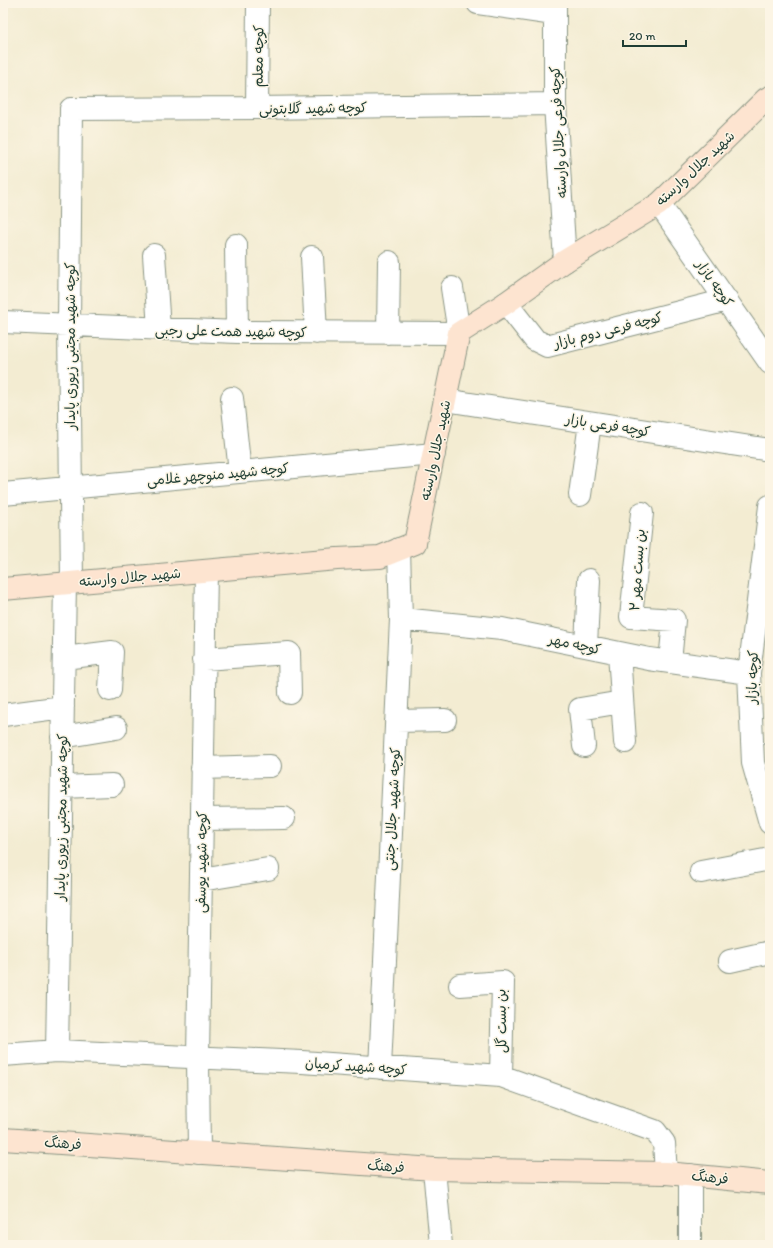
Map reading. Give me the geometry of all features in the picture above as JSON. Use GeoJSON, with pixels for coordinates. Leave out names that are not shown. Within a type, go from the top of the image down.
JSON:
{"type":"FeatureCollection","features":[{"type":"Feature","properties":{"kind":"street","name":"کوچه معلم"},"geometry":{"type":"LineString","coordinates":[[257,108],[258,3]]}},
{"type":"Feature","properties":{"kind":"street"},"geometry":{"type":"LineString","coordinates":[[478,3],[555,9]]}},
{"type":"Feature","properties":{"kind":"street","name":"کوچه فرعی جلال وارسته"},"geometry":{"type":"LineString","coordinates":[[555,9],[556,104],[565,261]]}},
{"type":"Feature","properties":{"kind":"street","name":"شهید جلال وارسته"},"geometry":{"type":"LineString","coordinates":[[3,589],[329,560],[380,557],[415,543],[446,400],[458,333],[506,303],[565,261],[659,204],[766,99],[770,97]]}},
{"type":"Feature","properties":{"kind":"street","name":"کوچه شهید گلابتونی"},"geometry":{"type":"LineString","coordinates":[[71,109],[556,104]]}},
{"type":"Feature","properties":{"kind":"street","name":"کوچه شهید مجتبی زیوری پایدار"},"geometry":{"type":"LineString","coordinates":[[57,1050],[62,737],[71,488],[69,325],[71,109]]}},
{"type":"Feature","properties":{"kind":"street","name":"کوچه بازار"},"geometry":{"type":"LineString","coordinates":[[659,204],[770,363]]}},
{"type":"Feature","properties":{"kind":"street"},"geometry":{"type":"LineString","coordinates":[[236,245],[237,332]]}},
{"type":"Feature","properties":{"kind":"street"},"geometry":{"type":"LineString","coordinates":[[154,255],[159,329]]}},
{"type":"Feature","properties":{"kind":"street"},"geometry":{"type":"LineString","coordinates":[[312,257],[316,333]]}},
{"type":"Feature","properties":{"kind":"street"},"geometry":{"type":"LineString","coordinates":[[388,333],[389,262]]}},
{"type":"Feature","properties":{"kind":"street"},"geometry":{"type":"LineString","coordinates":[[452,288],[458,333]]}},
{"type":"Feature","properties":{"kind":"street","name":"کوچه فرعی دوم بازار"},"geometry":{"type":"LineString","coordinates":[[506,303],[535,340],[547,346],[727,300]]}},
{"type":"Feature","properties":{"kind":"street","name":"کوچه شهید همت علی رجبی"},"geometry":{"type":"LineString","coordinates":[[3,322],[237,332],[458,333]]}},
{"type":"Feature","properties":{"kind":"street"},"geometry":{"type":"LineString","coordinates":[[232,398],[240,472]]}},
{"type":"Feature","properties":{"kind":"street","name":"کوچه فرعی بازار"},"geometry":{"type":"LineString","coordinates":[[446,400],[770,450]]}},
{"type":"Feature","properties":{"kind":"street"},"geometry":{"type":"LineString","coordinates":[[580,495],[590,423]]}},
{"type":"Feature","properties":{"kind":"street","name":"کوچه شهید منوچهر غلامی"},"geometry":{"type":"LineString","coordinates":[[3,494],[434,454]]}},
{"type":"Feature","properties":{"kind":"street","name":"کوچه بازار"},"geometry":{"type":"LineString","coordinates":[[770,506],[763,609],[749,673],[753,763],[765,784],[770,823]]}},
{"type":"Feature","properties":{"kind":"street","name":"بن بست مهر ۲"},"geometry":{"type":"LineString","coordinates":[[642,513],[631,617],[674,620],[670,662]]}},
{"type":"Feature","properties":{"kind":"street","name":"کوچه شهید جلال جنتی"},"geometry":{"type":"LineString","coordinates":[[380,1068],[400,619],[399,549]]}},
{"type":"Feature","properties":{"kind":"street","name":"کوچه شهید یوسفی"},"geometry":{"type":"LineString","coordinates":[[199,1153],[198,1057],[206,571]]}},
{"type":"Feature","properties":{"kind":"street"},"geometry":{"type":"LineString","coordinates":[[586,646],[589,580]]}},
{"type":"Feature","properties":{"kind":"street","name":"کوچه مهر"},"geometry":{"type":"LineString","coordinates":[[400,619],[502,629],[619,653],[749,673]]}},
{"type":"Feature","properties":{"kind":"street"},"geometry":{"type":"LineString","coordinates":[[64,658],[112,652],[110,690]]}},
{"type":"Feature","properties":{"kind":"street"},"geometry":{"type":"LineString","coordinates":[[204,659],[288,653],[290,693]]}},
{"type":"Feature","properties":{"kind":"street"},"geometry":{"type":"LineString","coordinates":[[619,653],[625,742]]}},
{"type":"Feature","properties":{"kind":"street"},"geometry":{"type":"LineString","coordinates":[[584,746],[580,709],[622,702]]}},
{"type":"Feature","properties":{"kind":"street"},"geometry":{"type":"LineString","coordinates":[[4,715],[63,707]]}},
{"type":"Feature","properties":{"kind":"street"},"geometry":{"type":"LineString","coordinates":[[396,720],[445,720]]}},
{"type":"Feature","properties":{"kind":"street"},"geometry":{"type":"LineString","coordinates":[[62,737],[116,728]]}},
{"type":"Feature","properties":{"kind":"street"},"geometry":{"type":"LineString","coordinates":[[202,768],[270,766]]}},
{"type":"Feature","properties":{"kind":"street"},"geometry":{"type":"LineString","coordinates":[[62,787],[112,785]]}},
{"type":"Feature","properties":{"kind":"street"},"geometry":{"type":"LineString","coordinates":[[202,819],[284,818]]}},
{"type":"Feature","properties":{"kind":"street"},"geometry":{"type":"LineString","coordinates":[[701,872],[770,859]]}},
{"type":"Feature","properties":{"kind":"street"},"geometry":{"type":"LineString","coordinates":[[201,880],[268,869]]}},
{"type":"Feature","properties":{"kind":"street"},"geometry":{"type":"LineString","coordinates":[[730,962],[770,952]]}},
{"type":"Feature","properties":{"kind":"street","name":"بن بست گل"},"geometry":{"type":"LineString","coordinates":[[460,985],[503,982],[501,1076]]}},
{"type":"Feature","properties":{"kind":"street","name":"کوچه شهید کرمیان"},"geometry":{"type":"LineString","coordinates":[[3,1055],[57,1050],[302,1062],[501,1076],[655,1130],[664,1143],[666,1173]]}},
{"type":"Feature","properties":{"kind":"street","name":"فرهنگ"},"geometry":{"type":"LineString","coordinates":[[3,1139],[434,1169],[666,1173],[770,1183]]}},
{"type":"Feature","properties":{"kind":"street"},"geometry":{"type":"LineString","coordinates":[[434,1169],[441,1245]]}},
{"type":"Feature","properties":{"kind":"street"},"geometry":{"type":"LineString","coordinates":[[690,1175],[690,1245]]}}]}
